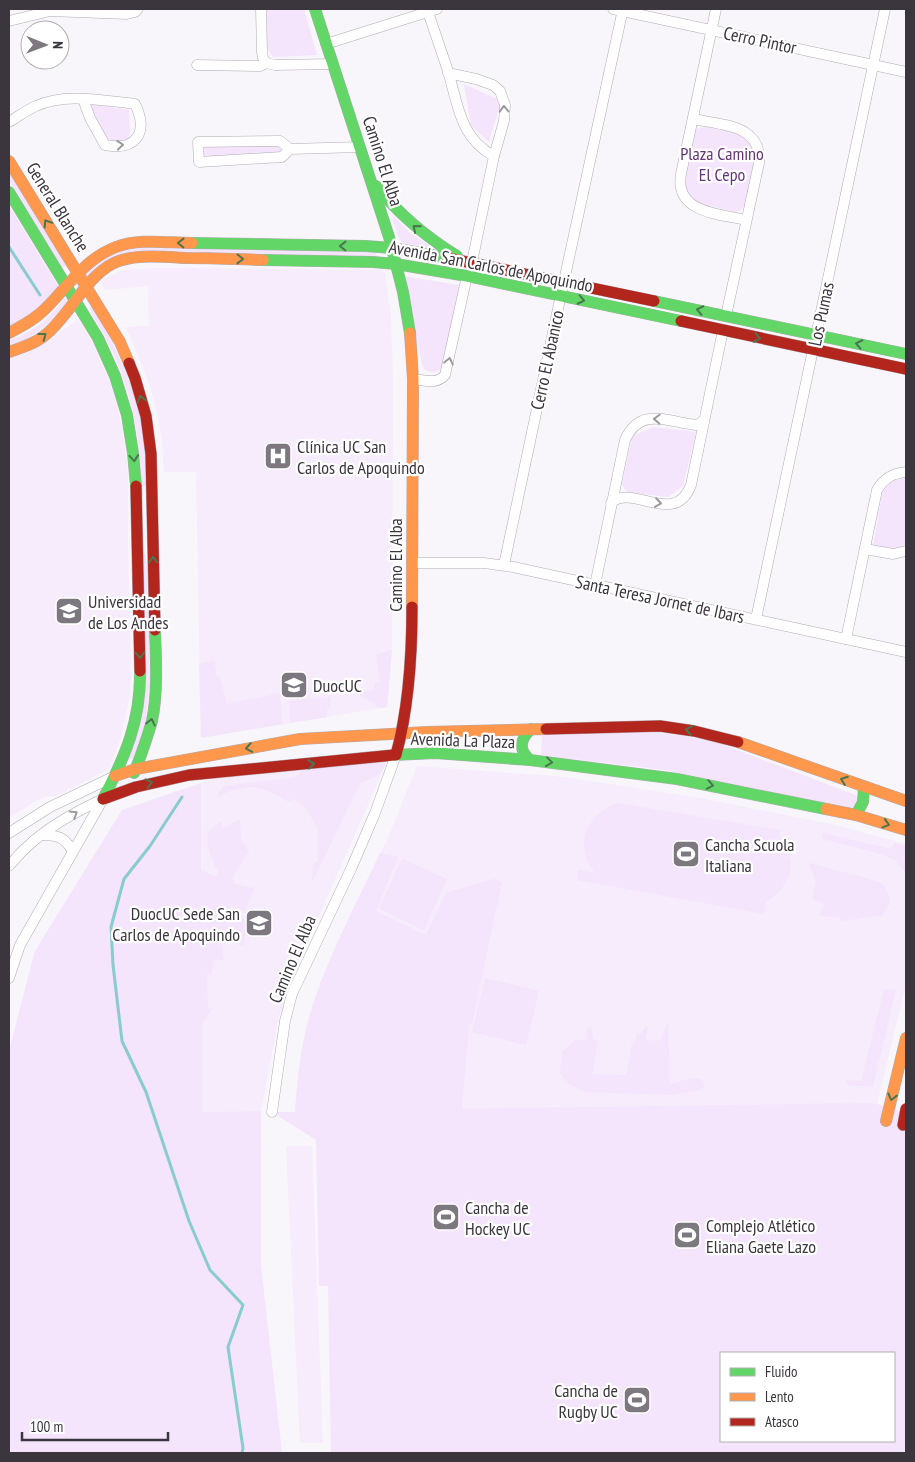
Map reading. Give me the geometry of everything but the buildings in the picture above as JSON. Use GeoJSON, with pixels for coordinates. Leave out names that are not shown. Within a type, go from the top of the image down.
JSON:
{"type":"FeatureCollection","features":[{"type":"Feature","properties":{"kind":"main road","name":"Camino El Alba"},"geometry":{"type":"LineString","coordinates":[[315,9],[392,248],[406,306],[410,334],[413,380],[411,664],[402,733],[396,755]]}},
{"type":"Feature","properties":{"kind":"main road","name":"General Blanche"},"geometry":{"type":"LineString","coordinates":[[9,161],[120,342],[141,397],[149,435],[156,679],[152,719],[145,745],[127,790]]}},
{"type":"Feature","properties":{"kind":"main road"},"geometry":{"type":"LineString","coordinates":[[370,179],[412,224],[438,244],[472,262]]}},
{"type":"Feature","properties":{"kind":"main road","name":"General Blanche"},"geometry":{"type":"LineString","coordinates":[[9,192],[76,301],[107,357],[122,396],[131,434],[136,489],[140,691],[135,726],[124,759],[104,799]]}},
{"type":"Feature","properties":{"kind":"main road","name":"Avenida San Carlos de Apoquindo"},"geometry":{"type":"LineString","coordinates":[[9,333],[24,327],[44,311],[91,260],[104,251],[120,245],[129,243],[366,246],[392,248],[472,262],[906,354]]}},
{"type":"Feature","properties":{"kind":"main road","name":"Avenida San Carlos de Apoquindo"},"geometry":{"type":"LineString","coordinates":[[9,352],[33,343],[44,336],[87,287],[106,268],[118,262],[135,258],[373,262],[467,276],[906,369]]}},
{"type":"Feature","properties":{"kind":"main road","name":"Avenida La Plaza"},"geometry":{"type":"LineString","coordinates":[[115,776],[136,769],[300,739],[402,733],[649,726],[688,729],[720,736],[906,801]]}},
{"type":"Feature","properties":{"kind":"main road"},"geometry":{"type":"LineString","coordinates":[[530,760],[523,753],[521,744],[524,735],[531,729]]}},
{"type":"Feature","properties":{"kind":"main road","name":"Avenida La Plaza"},"geometry":{"type":"LineString","coordinates":[[104,799],[152,782],[190,775],[396,755],[440,753],[530,760],[685,781],[856,815],[906,830]]}},
{"type":"Feature","properties":{"kind":"main road"},"geometry":{"type":"LineString","coordinates":[[856,815],[864,804],[864,787]]}},
{"type":"Feature","properties":{"kind":"main road"},"geometry":{"type":"LineString","coordinates":[[886,1121],[903,1070],[906,1038]]}},
{"type":"Feature","properties":{"kind":"main road"},"geometry":{"type":"LineString","coordinates":[[902,1125],[906,1109]]}},
{"type":"Feature","properties":{"kind":"street"},"geometry":{"type":"LineString","coordinates":[[9,21],[50,11],[127,14],[138,9]]}},
{"type":"Feature","properties":{"kind":"street"},"geometry":{"type":"LineString","coordinates":[[261,9],[262,52],[266,63]]}},
{"type":"Feature","properties":{"kind":"street","name":"Cerro Pintor"},"geometry":{"type":"LineString","coordinates":[[619,9],[906,72]]}},
{"type":"Feature","properties":{"kind":"street","name":"Cerro El Abanico"},"geometry":{"type":"LineString","coordinates":[[504,565],[619,9]]}},
{"type":"Feature","properties":{"kind":"street"},"geometry":{"type":"LineString","coordinates":[[716,9],[680,180],[683,195],[690,204],[700,209],[746,220]]}},
{"type":"Feature","properties":{"kind":"street","name":"Los Pumas"},"geometry":{"type":"LineString","coordinates":[[756,619],[885,9]]}},
{"type":"Feature","properties":{"kind":"street"},"geometry":{"type":"LineString","coordinates":[[326,44],[431,10],[458,108],[466,128],[477,144],[494,156]]}},
{"type":"Feature","properties":{"kind":"street"},"geometry":{"type":"LineString","coordinates":[[197,65],[333,64]]}},
{"type":"Feature","properties":{"kind":"street"},"geometry":{"type":"LineString","coordinates":[[448,74],[489,82],[497,88],[505,104],[505,115],[494,156],[472,262]]}},
{"type":"Feature","properties":{"kind":"street"},"geometry":{"type":"LineString","coordinates":[[9,122],[36,106],[56,100],[71,98],[83,99],[135,104],[139,113],[140,123],[139,134],[136,140],[123,146],[105,145],[90,118],[83,99]]}},
{"type":"Feature","properties":{"kind":"street"},"geometry":{"type":"LineString","coordinates":[[693,119],[742,130],[757,144],[759,163],[726,316]]}},
{"type":"Feature","properties":{"kind":"street"},"geometry":{"type":"LineString","coordinates":[[290,148],[282,157],[199,162],[198,142],[280,141],[290,148],[360,147]]}},
{"type":"Feature","properties":{"kind":"street"},"geometry":{"type":"LineString","coordinates":[[413,380],[436,381],[442,379],[445,375],[467,276]]}},
{"type":"Feature","properties":{"kind":"street"},"geometry":{"type":"LineString","coordinates":[[611,503],[616,499],[624,497],[659,504],[669,504],[683,498],[691,484],[722,330]]}},
{"type":"Feature","properties":{"kind":"street"},"geometry":{"type":"LineString","coordinates":[[595,585],[625,440],[631,429],[645,420],[655,418],[696,425],[704,420]]}},
{"type":"Feature","properties":{"kind":"street"},"geometry":{"type":"LineString","coordinates":[[846,639],[876,495],[880,486],[892,475],[906,472]]}},
{"type":"Feature","properties":{"kind":"street"},"geometry":{"type":"LineString","coordinates":[[864,549],[894,554],[906,551]]}},
{"type":"Feature","properties":{"kind":"street","name":"Santa Teresa Jornet de Ibars"},"geometry":{"type":"LineString","coordinates":[[412,563],[504,565],[906,652]]}},
{"type":"Feature","properties":{"kind":"street","name":"Camino El Alba"},"geometry":{"type":"LineString","coordinates":[[272,1112],[285,1021],[292,994],[375,813],[396,755]]}},
{"type":"Feature","properties":{"kind":"street","name":"Avenida La Plaza"},"geometry":{"type":"LineString","coordinates":[[9,833],[50,807],[115,776]]}},
{"type":"Feature","properties":{"kind":"street"},"geometry":{"type":"LineString","coordinates":[[9,978],[20,945],[104,799]]}},
{"type":"Feature","properties":{"kind":"street","name":"Avenida La Plaza"},"geometry":{"type":"LineString","coordinates":[[9,866],[41,835],[86,807],[104,799]]}},
{"type":"Feature","properties":{"kind":"street"},"geometry":{"type":"LineString","coordinates":[[50,807],[50,816],[54,827]]}},
{"type":"Feature","properties":{"kind":"street"},"geometry":{"type":"LineString","coordinates":[[41,835],[63,838],[73,851]]}},
{"type":"Feature","properties":{"kind":"shaded area","name":"Clínica UC San Carlos de Apoquindo"},"geometry":{"type":"Polygon","coordinates":[[[159,268],[382,270],[385,273],[391,317],[393,383],[392,650],[387,707],[201,738],[196,472],[164,472],[162,441],[151,389],[126,327],[149,326],[148,286],[105,290],[101,281],[122,270],[159,268]]]}},
{"type":"Feature","properties":{"kind":"shaded area","name":"Universidad de Los Andes"},"geometry":{"type":"Polygon","coordinates":[[[78,320],[94,345],[109,380],[117,404],[123,433],[128,474],[130,696],[121,737],[109,769],[56,796],[37,800],[9,818],[9,359],[42,345],[78,320]]]}},
{"type":"Feature","properties":{"kind":"shaded area","name":"DuocUC Sede San Carlos de Apoquindo"},"geometry":{"type":"Polygon","coordinates":[[[388,759],[293,975],[279,1016],[261,1111],[202,1112],[201,783],[228,773],[388,759]]]}},
{"type":"Feature","properties":{"kind":"shaded area"},"geometry":{"type":"Polygon","coordinates":[[[417,766],[564,777],[701,798],[835,825],[906,844],[906,984],[877,1104],[295,1112],[303,1045],[321,981],[388,838],[417,766]]]}},
{"type":"Feature","properties":{"kind":"shaded area"},"geometry":{"type":"Polygon","coordinates":[[[286,1146],[312,1146],[323,1443],[300,1443],[286,1146]]]}},
{"type":"Feature","properties":{"kind":"green space"},"geometry":{"type":"Polygon","coordinates":[[[267,9],[304,9],[317,55],[273,57],[266,47],[267,9]]]}},
{"type":"Feature","properties":{"kind":"green space"},"geometry":{"type":"Polygon","coordinates":[[[464,84],[501,101],[489,142],[471,125],[464,84]]]}},
{"type":"Feature","properties":{"kind":"green space"},"geometry":{"type":"Polygon","coordinates":[[[90,104],[129,110],[130,133],[127,141],[109,145],[90,104]]]}},
{"type":"Feature","properties":{"kind":"green space","name":"Plaza Camino El Cepo"},"geometry":{"type":"Polygon","coordinates":[[[706,127],[744,136],[750,141],[753,148],[754,167],[752,178],[745,204],[741,210],[735,212],[698,203],[689,194],[685,184],[696,129],[706,127]]]}},
{"type":"Feature","properties":{"kind":"green space"},"geometry":{"type":"Polygon","coordinates":[[[204,146],[280,146],[280,157],[204,157],[204,146]]]}},
{"type":"Feature","properties":{"kind":"green space"},"geometry":{"type":"Polygon","coordinates":[[[9,171],[66,266],[62,268],[9,182],[9,171]]]}},
{"type":"Feature","properties":{"kind":"green space"},"geometry":{"type":"Polygon","coordinates":[[[9,206],[58,286],[49,306],[9,332],[9,206]]]}},
{"type":"Feature","properties":{"kind":"green space"},"geometry":{"type":"Polygon","coordinates":[[[394,217],[410,233],[430,246],[428,249],[406,245],[402,242],[392,218],[394,217]]]}},
{"type":"Feature","properties":{"kind":"green space"},"geometry":{"type":"Polygon","coordinates":[[[130,248],[375,251],[377,256],[151,253],[87,278],[84,273],[101,259],[130,248]]]}},
{"type":"Feature","properties":{"kind":"green space"},"geometry":{"type":"Polygon","coordinates":[[[403,276],[459,285],[443,367],[436,372],[423,368],[403,276]]]}},
{"type":"Feature","properties":{"kind":"green space"},"geometry":{"type":"Polygon","coordinates":[[[67,296],[70,299],[43,327],[28,338],[9,346],[9,340],[28,332],[42,323],[67,296]]]}},
{"type":"Feature","properties":{"kind":"green space"},"geometry":{"type":"Polygon","coordinates":[[[92,305],[110,337],[132,388],[144,442],[146,484],[144,487],[141,486],[137,435],[131,403],[114,355],[89,308],[92,305]]]}},
{"type":"Feature","properties":{"kind":"green space"},"geometry":{"type":"Polygon","coordinates":[[[654,427],[696,432],[683,486],[668,497],[627,492],[622,485],[632,436],[654,427]]]}},
{"type":"Feature","properties":{"kind":"green space"},"geometry":{"type":"Polygon","coordinates":[[[895,476],[906,477],[906,544],[896,550],[873,546],[884,483],[895,476]]]}},
{"type":"Feature","properties":{"kind":"green space"},"geometry":{"type":"Polygon","coordinates":[[[144,552],[148,569],[150,680],[146,719],[134,758],[128,760],[144,552]]]}},
{"type":"Feature","properties":{"kind":"green space"},"geometry":{"type":"Polygon","coordinates":[[[392,650],[387,707],[380,708],[356,692],[374,690],[374,683],[380,682],[376,654],[392,650]]]}},
{"type":"Feature","properties":{"kind":"green space"},"geometry":{"type":"Polygon","coordinates":[[[215,660],[216,676],[219,676],[227,704],[280,693],[282,724],[201,738],[199,664],[215,660]]]}},
{"type":"Feature","properties":{"kind":"green space"},"geometry":{"type":"Polygon","coordinates":[[[331,697],[330,708],[327,709],[327,717],[290,723],[289,701],[331,697]]]}},
{"type":"Feature","properties":{"kind":"green space"},"geometry":{"type":"Polygon","coordinates":[[[648,732],[684,736],[719,743],[858,796],[855,810],[665,770],[541,755],[542,735],[648,732]]]}},
{"type":"Feature","properties":{"kind":"green space"},"geometry":{"type":"Polygon","coordinates":[[[388,759],[378,775],[361,782],[312,882],[313,864],[318,861],[318,828],[304,806],[294,799],[288,802],[271,792],[254,788],[237,789],[218,797],[218,793],[224,786],[297,777],[305,766],[388,759]]]}},
{"type":"Feature","properties":{"kind":"green space"},"geometry":{"type":"Polygon","coordinates":[[[201,783],[201,870],[216,877],[219,873],[208,846],[210,830],[220,822],[224,828],[240,819],[241,839],[249,851],[233,877],[234,884],[254,888],[245,911],[231,906],[229,910],[247,920],[244,946],[221,939],[224,961],[215,959],[211,975],[207,974],[208,1009],[213,1008],[202,1024],[202,1112],[261,1111],[261,1265],[282,1453],[9,1453],[9,1051],[35,951],[122,810],[201,783]]]}},
{"type":"Feature","properties":{"kind":"green space"},"geometry":{"type":"Polygon","coordinates":[[[618,803],[780,830],[779,836],[789,854],[791,863],[787,880],[776,895],[767,901],[764,914],[577,880],[579,870],[595,873],[588,863],[585,852],[586,832],[598,814],[618,803]]]}},
{"type":"Feature","properties":{"kind":"green space"},"geometry":{"type":"Polygon","coordinates":[[[822,833],[891,849],[895,843],[906,846],[906,873],[896,861],[884,855],[823,839],[822,833]]]}},
{"type":"Feature","properties":{"kind":"green space"},"geometry":{"type":"Polygon","coordinates":[[[380,853],[398,857],[376,911],[426,935],[446,893],[493,879],[502,882],[472,1024],[469,1025],[462,1109],[870,1103],[906,1113],[906,1453],[331,1453],[328,1286],[319,1286],[316,1140],[272,1112],[295,1112],[302,1047],[307,1025],[330,959],[380,853]]]}},
{"type":"Feature","properties":{"kind":"green space"},"geometry":{"type":"Polygon","coordinates":[[[402,859],[447,879],[424,930],[379,909],[402,859]]]}},
{"type":"Feature","properties":{"kind":"green space"},"geometry":{"type":"Polygon","coordinates":[[[809,863],[883,884],[890,900],[888,907],[881,916],[878,913],[878,916],[841,921],[840,917],[819,915],[825,904],[812,899],[816,882],[809,863]]]}},
{"type":"Feature","properties":{"kind":"green space"},"geometry":{"type":"Polygon","coordinates":[[[485,978],[539,991],[526,1045],[472,1032],[485,978]]]}},
{"type":"Feature","properties":{"kind":"green space"},"geometry":{"type":"Polygon","coordinates":[[[896,989],[873,1087],[848,1085],[846,1080],[861,1081],[884,990],[896,989]]]}},
{"type":"Feature","properties":{"kind":"green space"},"geometry":{"type":"Polygon","coordinates":[[[667,1023],[670,1084],[693,1078],[700,1079],[704,1087],[672,1095],[586,1092],[571,1085],[560,1072],[562,1052],[576,1040],[586,1040],[587,1028],[592,1027],[593,1040],[598,1041],[592,1074],[626,1075],[632,1044],[635,1042],[637,1033],[642,1033],[645,1027],[648,1027],[646,1040],[660,1041],[667,1023]]]}},
{"type":"Feature","properties":{"kind":"waterway"},"geometry":{"type":"LineString","coordinates":[[9,247],[40,295]]}},
{"type":"Feature","properties":{"kind":"waterway"},"geometry":{"type":"LineString","coordinates":[[182,797],[150,846],[124,879],[111,927],[113,965],[122,1041],[146,1092],[189,1221],[210,1270],[243,1305],[228,1347],[243,1448],[242,1453]]}},
{"type":"Feature","properties":{"kind":"traffic: fast"},"geometry":{"type":"LineString","coordinates":[[315,9],[389,237],[403,292],[410,333]]}},
{"type":"Feature","properties":{"kind":"traffic: fast"},"geometry":{"type":"LineString","coordinates":[[376,186],[414,224],[434,241],[457,256]]}},
{"type":"Feature","properties":{"kind":"traffic: fast"},"geometry":{"type":"LineString","coordinates":[[9,192],[98,338],[115,376],[127,415],[136,486]]}},
{"type":"Feature","properties":{"kind":"traffic: fast"},"geometry":{"type":"LineString","coordinates":[[192,243],[366,246],[392,248],[448,258]]}},
{"type":"Feature","properties":{"kind":"traffic: fast"},"geometry":{"type":"LineString","coordinates":[[263,260],[396,264],[467,276],[681,321]]}},
{"type":"Feature","properties":{"kind":"traffic: fast"},"geometry":{"type":"LineString","coordinates":[[654,301],[906,354]]}},
{"type":"Feature","properties":{"kind":"traffic: fast"},"geometry":{"type":"LineString","coordinates":[[134,773],[148,734],[154,710],[156,676],[155,630]]}},
{"type":"Feature","properties":{"kind":"traffic: fast"},"geometry":{"type":"LineString","coordinates":[[103,799],[125,753],[135,722],[140,689],[140,671]]}},
{"type":"Feature","properties":{"kind":"traffic: fast"},"geometry":{"type":"LineString","coordinates":[[530,760],[526,756],[522,744],[531,729]]}},
{"type":"Feature","properties":{"kind":"traffic: fast"},"geometry":{"type":"LineString","coordinates":[[394,755],[435,753],[530,760],[677,779],[826,809]]}},
{"type":"Feature","properties":{"kind":"traffic: fast"},"geometry":{"type":"LineString","coordinates":[[856,815],[863,802],[864,787]]}},
{"type":"Feature","properties":{"kind":"traffic: slow"},"geometry":{"type":"LineString","coordinates":[[9,161],[120,342],[129,363]]}},
{"type":"Feature","properties":{"kind":"traffic: slow"},"geometry":{"type":"LineString","coordinates":[[9,333],[40,314],[85,266],[105,252],[125,244],[134,243],[192,243]]}},
{"type":"Feature","properties":{"kind":"traffic: slow"},"geometry":{"type":"LineString","coordinates":[[9,352],[32,344],[44,336],[61,319],[93,279],[112,264],[120,261],[149,256],[263,260]]}},
{"type":"Feature","properties":{"kind":"traffic: slow"},"geometry":{"type":"LineString","coordinates":[[410,333],[413,379],[412,607]]}},
{"type":"Feature","properties":{"kind":"traffic: slow"},"geometry":{"type":"LineString","coordinates":[[115,776],[136,769],[300,739],[427,732],[546,729]]}},
{"type":"Feature","properties":{"kind":"traffic: slow"},"geometry":{"type":"LineString","coordinates":[[738,742],[906,801]]}},
{"type":"Feature","properties":{"kind":"traffic: slow"},"geometry":{"type":"LineString","coordinates":[[826,809],[856,815],[906,830]]}},
{"type":"Feature","properties":{"kind":"traffic: slow"},"geometry":{"type":"LineString","coordinates":[[886,1121],[906,1038]]}},
{"type":"Feature","properties":{"kind":"traffic: jam"},"geometry":{"type":"LineString","coordinates":[[448,258],[654,301]]}},
{"type":"Feature","properties":{"kind":"traffic: jam"},"geometry":{"type":"LineString","coordinates":[[681,321],[906,369]]}},
{"type":"Feature","properties":{"kind":"traffic: jam"},"geometry":{"type":"LineString","coordinates":[[129,363],[146,416],[151,454],[155,630]]}},
{"type":"Feature","properties":{"kind":"traffic: jam"},"geometry":{"type":"LineString","coordinates":[[136,486],[140,671]]}},
{"type":"Feature","properties":{"kind":"traffic: jam"},"geometry":{"type":"LineString","coordinates":[[396,755],[404,719],[409,682],[412,607]]}},
{"type":"Feature","properties":{"kind":"traffic: jam"},"geometry":{"type":"LineString","coordinates":[[546,729],[660,726],[694,731],[738,742]]}},
{"type":"Feature","properties":{"kind":"traffic: jam"},"geometry":{"type":"LineString","coordinates":[[103,799],[136,787],[189,775],[394,755]]}},
{"type":"Feature","properties":{"kind":"traffic: jam"},"geometry":{"type":"LineString","coordinates":[[903,1125],[906,1109]]}},
{"type":"Feature","properties":{"kind":"place","name":"Clínica UC San Carlos de Apoquindo"},"geometry":{"type":"Point","coordinates":[278,456]}},
{"type":"Feature","properties":{"kind":"place","name":"Universidad de Los Andes"},"geometry":{"type":"Point","coordinates":[69,611]}},
{"type":"Feature","properties":{"kind":"place","name":"DuocUC"},"geometry":{"type":"Point","coordinates":[294,685]}},
{"type":"Feature","properties":{"kind":"place","name":"Cancha Scuola Italiana"},"geometry":{"type":"Point","coordinates":[686,854]}},
{"type":"Feature","properties":{"kind":"place","name":"DuocUC Sede San Carlos de Apoquindo"},"geometry":{"type":"Point","coordinates":[259,923]}},
{"type":"Feature","properties":{"kind":"place","name":"Cancha de Hockey UC"},"geometry":{"type":"Point","coordinates":[446,1217]}},
{"type":"Feature","properties":{"kind":"place","name":"Complejo Atlético Eliana Gaete Lazo"},"geometry":{"type":"Point","coordinates":[687,1235]}},
{"type":"Feature","properties":{"kind":"place","name":"Cancha de Rugby UC"},"geometry":{"type":"Point","coordinates":[637,1400]}}]}
